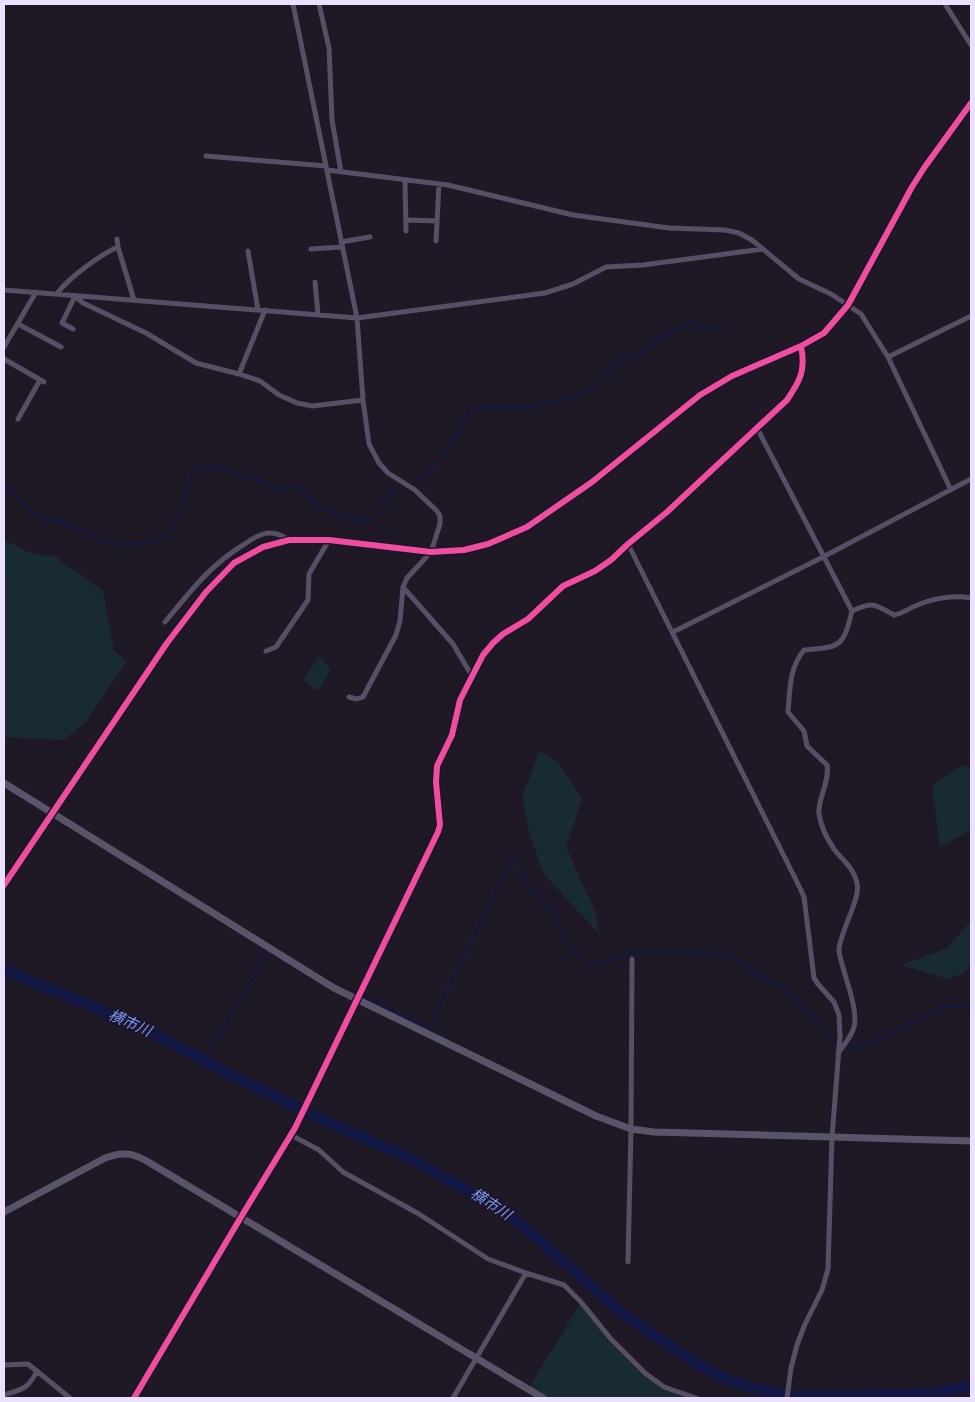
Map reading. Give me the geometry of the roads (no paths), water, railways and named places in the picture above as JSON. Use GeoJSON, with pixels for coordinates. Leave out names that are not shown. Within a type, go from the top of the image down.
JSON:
{"type":"FeatureCollection","features":[{"type":"Feature","properties":{"kind":"street"},"geometry":{"type":"LineString","coordinates":[[293,4],[357,318],[363,400],[369,444],[379,463],[392,476],[415,490],[440,516],[440,524],[431,552],[407,578],[403,587],[400,621],[388,650],[363,697],[357,699],[349,697]]}},
{"type":"Feature","properties":{"kind":"street"},"geometry":{"type":"LineString","coordinates":[[319,4],[329,48],[332,120],[341,172]]}},
{"type":"Feature","properties":{"kind":"street"},"geometry":{"type":"LineString","coordinates":[[945,4],[971,45]]}},
{"type":"Feature","properties":{"kind":"street"},"geometry":{"type":"LineString","coordinates":[[4,885],[167,643],[206,592],[234,563],[263,547],[289,540],[328,540],[431,552],[464,550],[488,544],[526,527],[592,482],[700,395],[732,376],[801,346],[824,333],[848,305],[912,187],[971,103]]}},
{"type":"Feature","properties":{"kind":"street"},"geometry":{"type":"LineString","coordinates":[[206,156],[327,168],[341,172],[405,181],[448,185],[573,215],[669,228],[725,230],[739,234],[763,248],[799,279],[832,294],[861,314],[888,356],[951,490]]}},
{"type":"Feature","properties":{"kind":"street"},"geometry":{"type":"LineString","coordinates":[[405,181],[406,231]]}},
{"type":"Feature","properties":{"kind":"street"},"geometry":{"type":"LineString","coordinates":[[436,241],[439,184]]}},
{"type":"Feature","properties":{"kind":"street"},"geometry":{"type":"LineString","coordinates":[[406,220],[437,221]]}},
{"type":"Feature","properties":{"kind":"street"},"geometry":{"type":"LineString","coordinates":[[311,249],[370,237]]}},
{"type":"Feature","properties":{"kind":"street"},"geometry":{"type":"LineString","coordinates":[[117,239],[134,300]]}},
{"type":"Feature","properties":{"kind":"street"},"geometry":{"type":"LineString","coordinates":[[57,294],[62,286],[106,252],[118,247]]}},
{"type":"Feature","properties":{"kind":"street"},"geometry":{"type":"LineString","coordinates":[[4,290],[357,318],[545,293],[573,284],[606,267],[643,265],[763,248]]}},
{"type":"Feature","properties":{"kind":"street"},"geometry":{"type":"LineString","coordinates":[[248,251],[258,310]]}},
{"type":"Feature","properties":{"kind":"street"},"geometry":{"type":"LineString","coordinates":[[315,282],[318,314]]}},
{"type":"Feature","properties":{"kind":"street"},"geometry":{"type":"LineString","coordinates":[[4,347],[36,292]]}},
{"type":"Feature","properties":{"kind":"street"},"geometry":{"type":"LineString","coordinates":[[75,296],[83,303],[146,333],[196,363],[239,374],[260,382],[297,403],[312,406],[363,400]]}},
{"type":"Feature","properties":{"kind":"street"},"geometry":{"type":"LineString","coordinates":[[73,329],[62,323],[75,296]]}},
{"type":"Feature","properties":{"kind":"street"},"geometry":{"type":"LineString","coordinates":[[239,374],[265,310]]}},
{"type":"Feature","properties":{"kind":"street"},"geometry":{"type":"LineString","coordinates":[[888,356],[971,316]]}},
{"type":"Feature","properties":{"kind":"street"},"geometry":{"type":"LineString","coordinates":[[18,324],[61,348]]}},
{"type":"Feature","properties":{"kind":"street"},"geometry":{"type":"LineString","coordinates":[[134,1398],[295,1128],[438,832],[440,824],[436,782],[437,766],[452,735],[460,700],[484,655],[503,634],[528,619],[563,586],[602,567],[668,512],[709,471],[787,400],[795,388],[803,369],[804,359],[801,346]]}},
{"type":"Feature","properties":{"kind":"street"},"geometry":{"type":"LineString","coordinates":[[4,359],[42,381],[18,419]]}},
{"type":"Feature","properties":{"kind":"street"},"geometry":{"type":"LineString","coordinates":[[757,428],[852,611],[846,634],[839,644],[832,648],[804,650],[797,659],[791,676],[788,712],[804,731],[807,746],[826,765],[827,777],[819,810],[820,816],[834,849],[854,872],[858,886],[839,950],[855,1025],[838,1054]]}},
{"type":"Feature","properties":{"kind":"street"},"geometry":{"type":"LineString","coordinates":[[673,632],[823,558],[971,480]]}},
{"type":"Feature","properties":{"kind":"street"},"geometry":{"type":"LineString","coordinates":[[165,622],[199,581],[223,557],[251,539],[269,532],[280,534],[289,540]]}},
{"type":"Feature","properties":{"kind":"street"},"geometry":{"type":"LineString","coordinates":[[266,651],[276,647],[308,600],[309,574],[328,540]]}},
{"type":"Feature","properties":{"kind":"street"},"geometry":{"type":"LineString","coordinates":[[628,544],[800,888],[804,897],[814,978],[834,1002],[839,1015],[832,1137],[828,1269],[822,1290],[800,1338],[787,1398]]}},
{"type":"Feature","properties":{"kind":"street"},"geometry":{"type":"LineString","coordinates":[[403,587],[453,644],[472,676]]}},
{"type":"Feature","properties":{"kind":"street"},"geometry":{"type":"LineString","coordinates":[[852,611],[866,604],[874,604],[894,615],[901,614],[919,604],[937,599],[971,598]]}},
{"type":"Feature","properties":{"kind":"street"},"geometry":{"type":"LineString","coordinates":[[4,783],[334,988],[596,1116],[631,1129],[654,1132],[971,1142]]}},
{"type":"Feature","properties":{"kind":"street"},"geometry":{"type":"LineString","coordinates":[[628,1262],[632,958]]}},
{"type":"Feature","properties":{"kind":"street"},"geometry":{"type":"LineString","coordinates":[[291,1134],[319,1150],[342,1172],[420,1214],[488,1259],[564,1285],[581,1302],[611,1339],[650,1377],[664,1387],[696,1398]]}},
{"type":"Feature","properties":{"kind":"street"},"geometry":{"type":"LineString","coordinates":[[4,1212],[105,1158],[124,1153],[140,1157],[543,1398]]}},
{"type":"Feature","properties":{"kind":"street"},"geometry":{"type":"LineString","coordinates":[[453,1398],[526,1273]]}},
{"type":"Feature","properties":{"kind":"street"},"geometry":{"type":"LineString","coordinates":[[4,1364],[28,1364],[70,1398]]}},
{"type":"Feature","properties":{"kind":"street"},"geometry":{"type":"LineString","coordinates":[[4,1395],[22,1389],[31,1383],[37,1371]]}},
{"type":"Feature","properties":{"kind":"waterway"},"geometry":{"type":"LineString","coordinates":[[414,482],[423,477],[445,453],[460,430],[468,412],[473,408],[489,406],[529,407],[578,396],[603,381],[622,360],[642,353],[657,340],[690,323],[701,329],[723,328]]}},
{"type":"Feature","properties":{"kind":"waterway"},"geometry":{"type":"LineString","coordinates":[[4,486],[13,492],[27,509],[39,517],[63,523],[102,541],[125,544],[153,541],[170,531],[178,516],[192,472],[196,467],[229,469],[237,475],[249,477],[278,488],[296,485],[301,487],[316,506],[358,520],[368,521],[396,490]]}},
{"type":"Feature","properties":{"kind":"waterway"},"geometry":{"type":"LineString","coordinates":[[366,997],[431,1029],[440,1005],[499,884],[514,858],[517,860],[526,884],[550,908],[570,948],[583,960],[592,965],[640,952],[684,952],[724,955],[736,959],[753,973],[782,987],[804,1007],[834,1042]]}},
{"type":"Feature","properties":{"kind":"waterway"},"geometry":{"type":"LineString","coordinates":[[204,1060],[267,954]]}},
{"type":"Feature","properties":{"kind":"waterway","name":"横市川"},"geometry":{"type":"LineString","coordinates":[[4,970],[142,1027],[229,1074],[323,1120],[409,1158],[474,1194],[500,1206],[621,1312],[683,1355],[720,1377],[759,1390],[794,1396],[921,1394],[971,1386]]}},
{"type":"Feature","properties":{"kind":"waterway"},"geometry":{"type":"LineString","coordinates":[[849,1049],[879,1039],[943,1007],[961,1006],[971,1008]]}}]}
